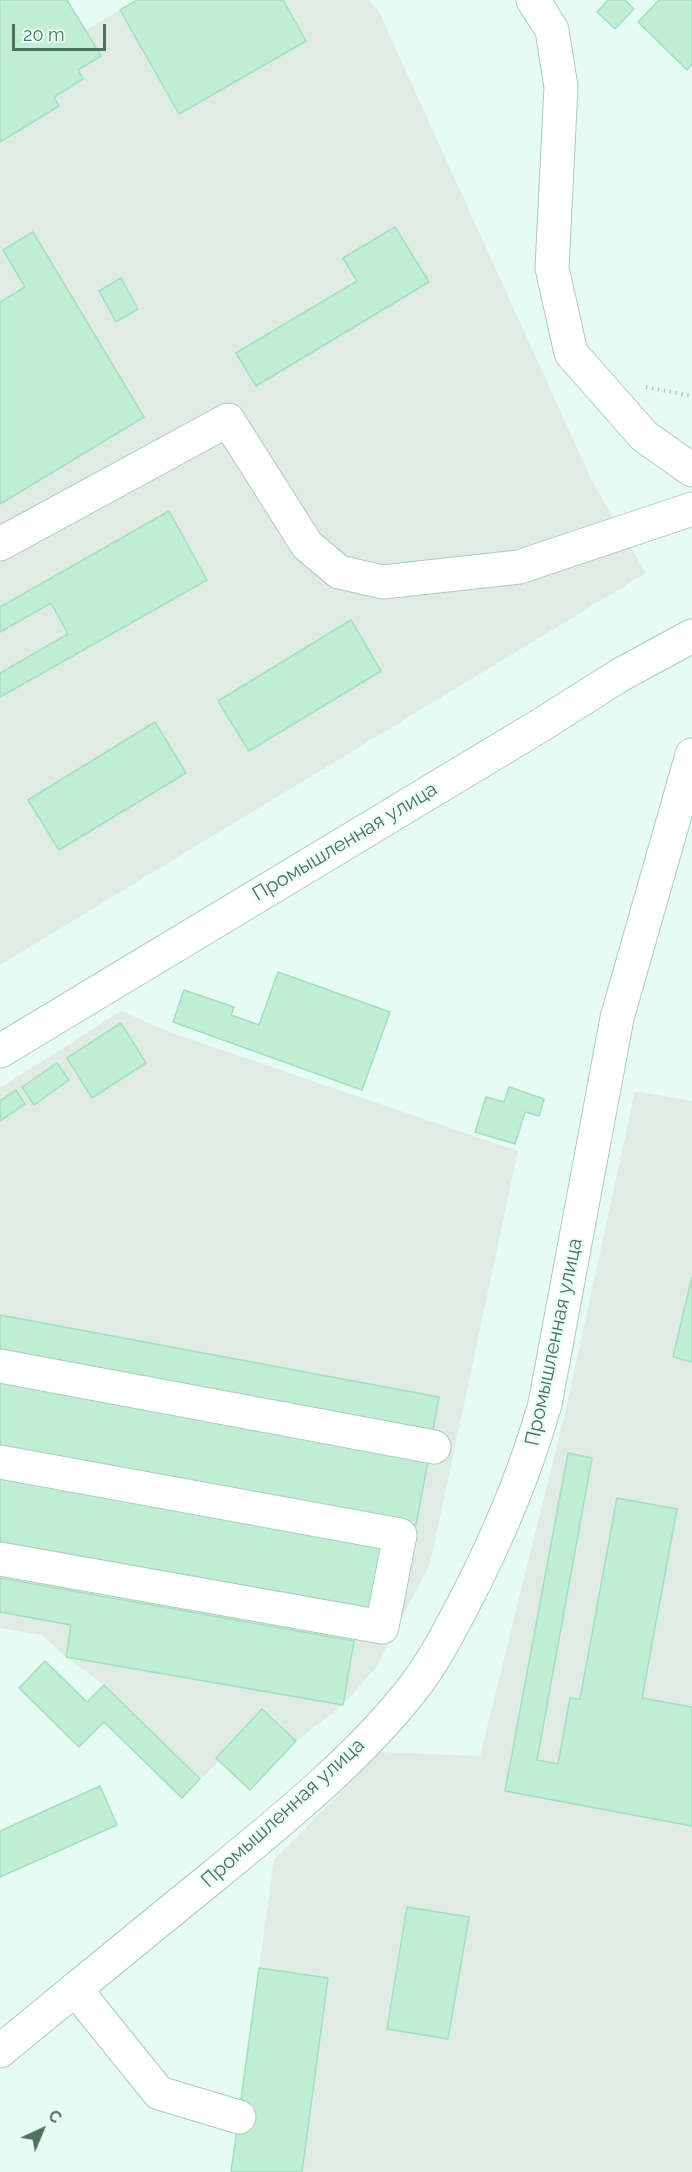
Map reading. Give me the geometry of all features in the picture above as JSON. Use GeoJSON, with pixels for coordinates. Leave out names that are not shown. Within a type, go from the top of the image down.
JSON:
{"type":"FeatureCollection","features":[{"type":"Feature","properties":{"kind":"street"},"geometry":{"type":"LineString","coordinates":[[533,0],[552,30],[561,87],[552,268],[571,352],[644,436],[692,470]]}},
{"type":"Feature","properties":{"kind":"street"},"geometry":{"type":"LineString","coordinates":[[0,544],[228,420],[307,546],[339,572],[383,582],[519,567],[692,510]]}},
{"type":"Feature","properties":{"kind":"street","name":"Промышленная улица"},"geometry":{"type":"LineString","coordinates":[[0,1051],[284,893],[620,675],[692,636]]}},
{"type":"Feature","properties":{"kind":"street","name":"Промышленная улица"},"geometry":{"type":"LineString","coordinates":[[0,2051],[316,1790],[355,1752],[413,1688],[436,1657],[482,1568],[531,1452],[557,1401],[617,1018],[692,755]]}},
{"type":"Feature","properties":{"kind":"street"},"geometry":{"type":"LineString","coordinates":[[0,1366],[434,1447]]}},
{"type":"Feature","properties":{"kind":"street"},"geometry":{"type":"LineString","coordinates":[[0,1462],[400,1536],[382,1627],[0,1559]]}},
{"type":"Feature","properties":{"kind":"street"},"geometry":{"type":"LineString","coordinates":[[75,1989],[159,2093],[239,2117]]}},
{"type":"Feature","properties":{"kind":"shaded area"},"geometry":{"type":"Polygon","coordinates":[[[0,0],[67,0],[86,30],[137,0],[368,0],[379,12],[592,481],[646,573],[0,965],[0,0]]]}},
{"type":"Feature","properties":{"kind":"shaded area"},"geometry":{"type":"Polygon","coordinates":[[[121,1011],[172,1033],[518,1151],[430,1564],[377,1666],[343,1705],[296,1741],[250,1790],[219,1761],[182,1798],[104,1722],[79,1747],[19,1688],[45,1661],[87,1702],[104,1685],[66,1657],[42,1635],[0,1628],[0,1088],[121,1011]]]}},
{"type":"Feature","properties":{"kind":"shaded area"},"geometry":{"type":"Polygon","coordinates":[[[635,1091],[692,1101],[692,2172],[231,2172],[274,1860],[380,1752],[480,1756],[567,1405],[635,1091]]]}},
{"type":"Feature","properties":{"kind":"building"},"geometry":{"type":"Polygon","coordinates":[[[0,0],[67,0],[101,56],[78,70],[83,79],[54,97],[59,106],[0,142],[0,0]]]}},
{"type":"Feature","properties":{"kind":"building"},"geometry":{"type":"Polygon","coordinates":[[[137,0],[283,0],[306,41],[179,114],[120,10],[137,0]]]}},
{"type":"Feature","properties":{"kind":"building"},"geometry":{"type":"Polygon","coordinates":[[[608,0],[625,0],[634,9],[615,29],[597,12],[608,0]]]}},
{"type":"Feature","properties":{"kind":"building"},"geometry":{"type":"Polygon","coordinates":[[[659,0],[692,0],[692,64],[687,70],[638,22],[659,0]]]}},
{"type":"Feature","properties":{"kind":"building"},"geometry":{"type":"Polygon","coordinates":[[[395,227],[429,282],[256,386],[236,353],[357,281],[343,258],[395,227]]]}},
{"type":"Feature","properties":{"kind":"building"},"geometry":{"type":"Polygon","coordinates":[[[33,232],[144,417],[0,504],[0,302],[25,287],[3,250],[33,232]]]}},
{"type":"Feature","properties":{"kind":"building"},"geometry":{"type":"Polygon","coordinates":[[[121,278],[138,309],[116,322],[99,291],[121,278]]]}},
{"type":"Feature","properties":{"kind":"building"},"geometry":{"type":"Polygon","coordinates":[[[169,511],[207,580],[0,697],[0,673],[68,634],[51,603],[0,632],[0,607],[169,511]]]}},
{"type":"Feature","properties":{"kind":"building"},"geometry":{"type":"Polygon","coordinates":[[[351,620],[381,671],[249,751],[218,701],[351,620]]]}},
{"type":"Feature","properties":{"kind":"building"},"geometry":{"type":"Polygon","coordinates":[[[155,722],[186,773],[59,850],[28,800],[155,722]]]}},
{"type":"Feature","properties":{"kind":"building"},"geometry":{"type":"Polygon","coordinates":[[[278,972],[390,1012],[362,1090],[173,1022],[184,990],[234,1007],[231,1015],[259,1025],[278,972]]]}},
{"type":"Feature","properties":{"kind":"building"},"geometry":{"type":"Polygon","coordinates":[[[121,1023],[146,1063],[92,1098],[67,1058],[121,1023]]]}},
{"type":"Feature","properties":{"kind":"building"},"geometry":{"type":"Polygon","coordinates":[[[57,1063],[69,1080],[34,1105],[22,1087],[57,1063]]]}},
{"type":"Feature","properties":{"kind":"building"},"geometry":{"type":"Polygon","coordinates":[[[509,1087],[544,1099],[539,1116],[525,1112],[515,1144],[475,1132],[486,1097],[504,1102],[509,1087]]]}},
{"type":"Feature","properties":{"kind":"building"},"geometry":{"type":"Polygon","coordinates":[[[16,1090],[25,1104],[0,1121],[0,1101],[16,1090]]]}},
{"type":"Feature","properties":{"kind":"building"},"geometry":{"type":"Polygon","coordinates":[[[692,1277],[692,1362],[673,1357],[692,1277]]]}},
{"type":"Feature","properties":{"kind":"building"},"geometry":{"type":"Polygon","coordinates":[[[0,1315],[439,1397],[433,1430],[0,1349],[0,1315]]]}},
{"type":"Feature","properties":{"kind":"building"},"geometry":{"type":"Polygon","coordinates":[[[0,1381],[428,1461],[416,1525],[0,1447],[0,1381]]]}},
{"type":"Feature","properties":{"kind":"building"},"geometry":{"type":"Polygon","coordinates":[[[568,1453],[592,1458],[537,1760],[558,1764],[570,1698],[580,1699],[617,1498],[677,1509],[642,1698],[692,1707],[692,1826],[505,1791],[568,1453]]]}},
{"type":"Feature","properties":{"kind":"building"},"geometry":{"type":"Polygon","coordinates":[[[0,1476],[383,1545],[372,1608],[0,1542],[0,1476]]]}},
{"type":"Feature","properties":{"kind":"building"},"geometry":{"type":"Polygon","coordinates":[[[0,1578],[354,1641],[343,1705],[66,1657],[71,1625],[0,1612],[0,1578]]]}},
{"type":"Feature","properties":{"kind":"building"},"geometry":{"type":"Polygon","coordinates":[[[45,1661],[87,1702],[104,1685],[200,1779],[182,1798],[104,1722],[79,1747],[19,1688],[45,1661]]]}},
{"type":"Feature","properties":{"kind":"building"},"geometry":{"type":"Polygon","coordinates":[[[262,1709],[296,1741],[250,1790],[216,1758],[262,1709]]]}},
{"type":"Feature","properties":{"kind":"building"},"geometry":{"type":"Polygon","coordinates":[[[100,1786],[117,1825],[0,1877],[0,1831],[100,1786]]]}},
{"type":"Feature","properties":{"kind":"building"},"geometry":{"type":"Polygon","coordinates":[[[407,1907],[469,1917],[448,2039],[387,2029],[407,1907]]]}},
{"type":"Feature","properties":{"kind":"building"},"geometry":{"type":"Polygon","coordinates":[[[259,1968],[328,1978],[302,2172],[231,2172],[259,1968]]]}}]}
